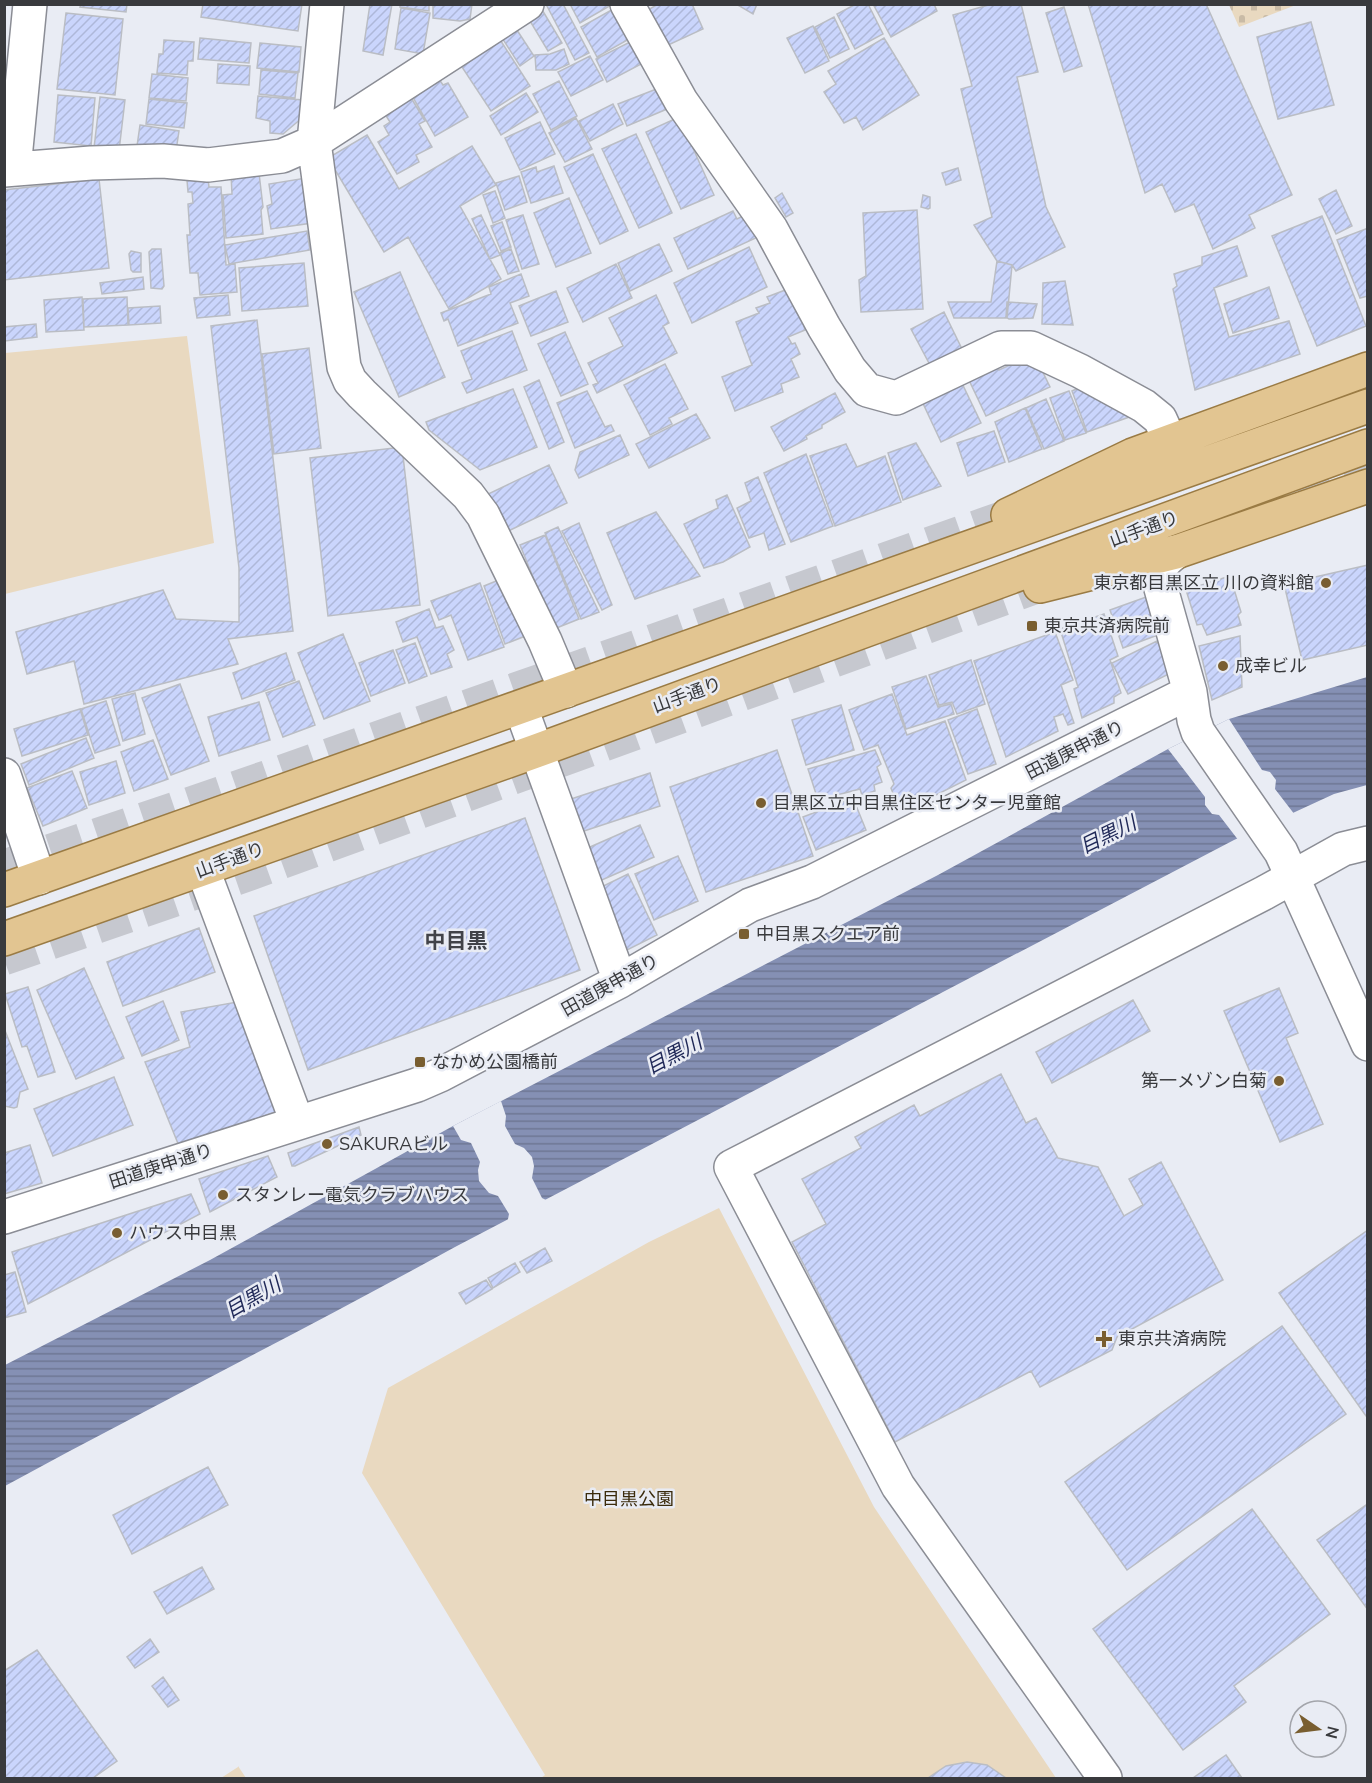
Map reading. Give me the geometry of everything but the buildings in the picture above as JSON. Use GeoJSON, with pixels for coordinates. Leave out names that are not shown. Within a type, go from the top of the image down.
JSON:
{"type":"FeatureCollection","features":[{"type":"Feature","properties":{"kind":"main road"},"geometry":{"type":"LineString","coordinates":[[858,587],[1133,455],[1368,369]]}},
{"type":"Feature","properties":{"kind":"main road"},"geometry":{"type":"LineString","coordinates":[[4,890],[1368,406]]}},
{"type":"Feature","properties":{"kind":"main road","name":"山手通り"},"geometry":{"type":"LineString","coordinates":[[4,939],[536,751],[1368,446]]}},
{"type":"Feature","properties":{"kind":"main road"},"geometry":{"type":"LineString","coordinates":[[867,630],[1176,552],[1368,486]]}},
{"type":"Feature","properties":{"kind":"street"},"geometry":{"type":"LineString","coordinates":[[30,4],[15,146],[9,170],[91,163],[163,161],[208,165],[282,156],[314,141],[527,4]]}},
{"type":"Feature","properties":{"kind":"street"},"geometry":{"type":"LineString","coordinates":[[327,4],[314,141],[344,367],[350,381],[468,495],[483,515],[545,641],[566,691]]}},
{"type":"Feature","properties":{"kind":"street"},"geometry":{"type":"LineString","coordinates":[[627,4],[681,101],[771,229],[824,327],[850,370],[867,390],[896,398],[1001,348],[1031,348],[1080,371],[1144,406],[1160,419],[1170,441]]}},
{"type":"Feature","properties":{"kind":"street"},"geometry":{"type":"LineString","coordinates":[[1176,552],[1161,564],[1159,578],[1190,692],[1198,732],[1275,841],[1294,878],[1368,1044]]}},
{"type":"Feature","properties":{"kind":"street","name":"田道庚申通り"},"geometry":{"type":"LineString","coordinates":[[4,1217],[417,1085],[440,1075],[620,981],[750,905],[812,882],[1190,692]]}},
{"type":"Feature","properties":{"kind":"street"},"geometry":{"type":"LineString","coordinates":[[521,708],[620,981]]}},
{"type":"Feature","properties":{"kind":"street"},"geometry":{"type":"LineString","coordinates":[[4,775],[39,878]]}},
{"type":"Feature","properties":{"kind":"street"},"geometry":{"type":"LineString","coordinates":[[1105,1779],[898,1486],[731,1167],[1294,878],[1343,849],[1368,843]]}},
{"type":"Feature","properties":{"kind":"street"},"geometry":{"type":"LineString","coordinates":[[203,870],[297,1122]]}},
{"type":"Feature","properties":{"kind":"green space"},"geometry":{"type":"Polygon","coordinates":[[[1229,5],[1296,5],[1239,27],[1229,5]]]}},
{"type":"Feature","properties":{"kind":"green space"},"geometry":{"type":"Polygon","coordinates":[[[187,336],[214,543],[5,594],[5,353],[187,336]]]}},
{"type":"Feature","properties":{"kind":"green space","name":"中目黒公園"},"geometry":{"type":"Polygon","coordinates":[[[719,1208],[874,1507],[1056,1778],[541,1778],[545,1775],[362,1473],[388,1388],[649,1242],[719,1208]]]}},
{"type":"Feature","properties":{"kind":"green space"},"geometry":{"type":"Polygon","coordinates":[[[238,1767],[246,1778],[221,1778],[238,1767]]]}},
{"type":"Feature","properties":{"kind":"water","name":"目黒川"},"geometry":{"type":"Polygon","coordinates":[[[1367,677],[1367,785],[1334,794],[1234,840],[455,1247],[5,1486],[5,1365],[210,1260],[453,1126],[938,875],[1168,749],[1229,719],[1367,677]]]}},
{"type":"Feature","properties":{"kind":"pier"},"geometry":{"type":"Polygon","coordinates":[[[1229,719],[1262,770],[1270,772],[1276,780],[1275,789],[1295,815],[1239,841],[1219,815],[1212,814],[1205,805],[1205,797],[1168,749],[1229,719]]]}},
{"type":"Feature","properties":{"kind":"pier"},"geometry":{"type":"Polygon","coordinates":[[[501,1101],[506,1116],[505,1126],[515,1144],[524,1148],[532,1157],[534,1166],[532,1178],[542,1198],[550,1202],[507,1224],[509,1214],[498,1196],[489,1193],[479,1181],[480,1162],[471,1143],[461,1140],[453,1126],[501,1101]]]}},
{"type":"Feature","properties":{"kind":"tunnel"},"geometry":{"type":"LineString","coordinates":[[1200,448],[1368,387]]}},
{"type":"Feature","properties":{"kind":"tunnel"},"geometry":{"type":"LineString","coordinates":[[1206,525],[1368,466]]}},
{"type":"Feature","properties":{"kind":"tunnel"},"geometry":{"type":"LineString","coordinates":[[4,866],[223,792],[1035,506]]}},
{"type":"Feature","properties":{"kind":"tunnel"},"geometry":{"type":"LineString","coordinates":[[4,959],[245,876],[1067,576]]}},
{"type":"Feature","properties":{"kind":"place","name":"東京都目黒区立 川の資料館"},"geometry":{"type":"Point","coordinates":[1326,583]}},
{"type":"Feature","properties":{"kind":"place","name":"東京共済病院前"},"geometry":{"type":"Point","coordinates":[1032,626]}},
{"type":"Feature","properties":{"kind":"place","name":"成幸ビル"},"geometry":{"type":"Point","coordinates":[1223,666]}},
{"type":"Feature","properties":{"kind":"place","name":"目黒区立中目黒住区センター児童館"},"geometry":{"type":"Point","coordinates":[761,803]}},
{"type":"Feature","properties":{"kind":"place","name":"中目黒スクエア前"},"geometry":{"type":"Point","coordinates":[744,934]}},
{"type":"Feature","properties":{"kind":"place","name":"なかめ公園橋前"},"geometry":{"type":"Point","coordinates":[420,1062]}},
{"type":"Feature","properties":{"kind":"place","name":"第一メゾン白菊"},"geometry":{"type":"Point","coordinates":[1279,1081]}},
{"type":"Feature","properties":{"kind":"place","name":"SAKURAビル"},"geometry":{"type":"Point","coordinates":[327,1144]}},
{"type":"Feature","properties":{"kind":"place","name":"スタンレー電気クラブハウス"},"geometry":{"type":"Point","coordinates":[223,1195]}},
{"type":"Feature","properties":{"kind":"place","name":"ハウス中目黒"},"geometry":{"type":"Point","coordinates":[117,1233]}},
{"type":"Feature","properties":{"kind":"place","name":"東京共済病院"},"geometry":{"type":"Point","coordinates":[1104,1339]}},
{"type":"Feature","properties":{"kind":"district","name":"中目黒"},"geometry":{"type":"Point","coordinates":[456,941]}}]}
